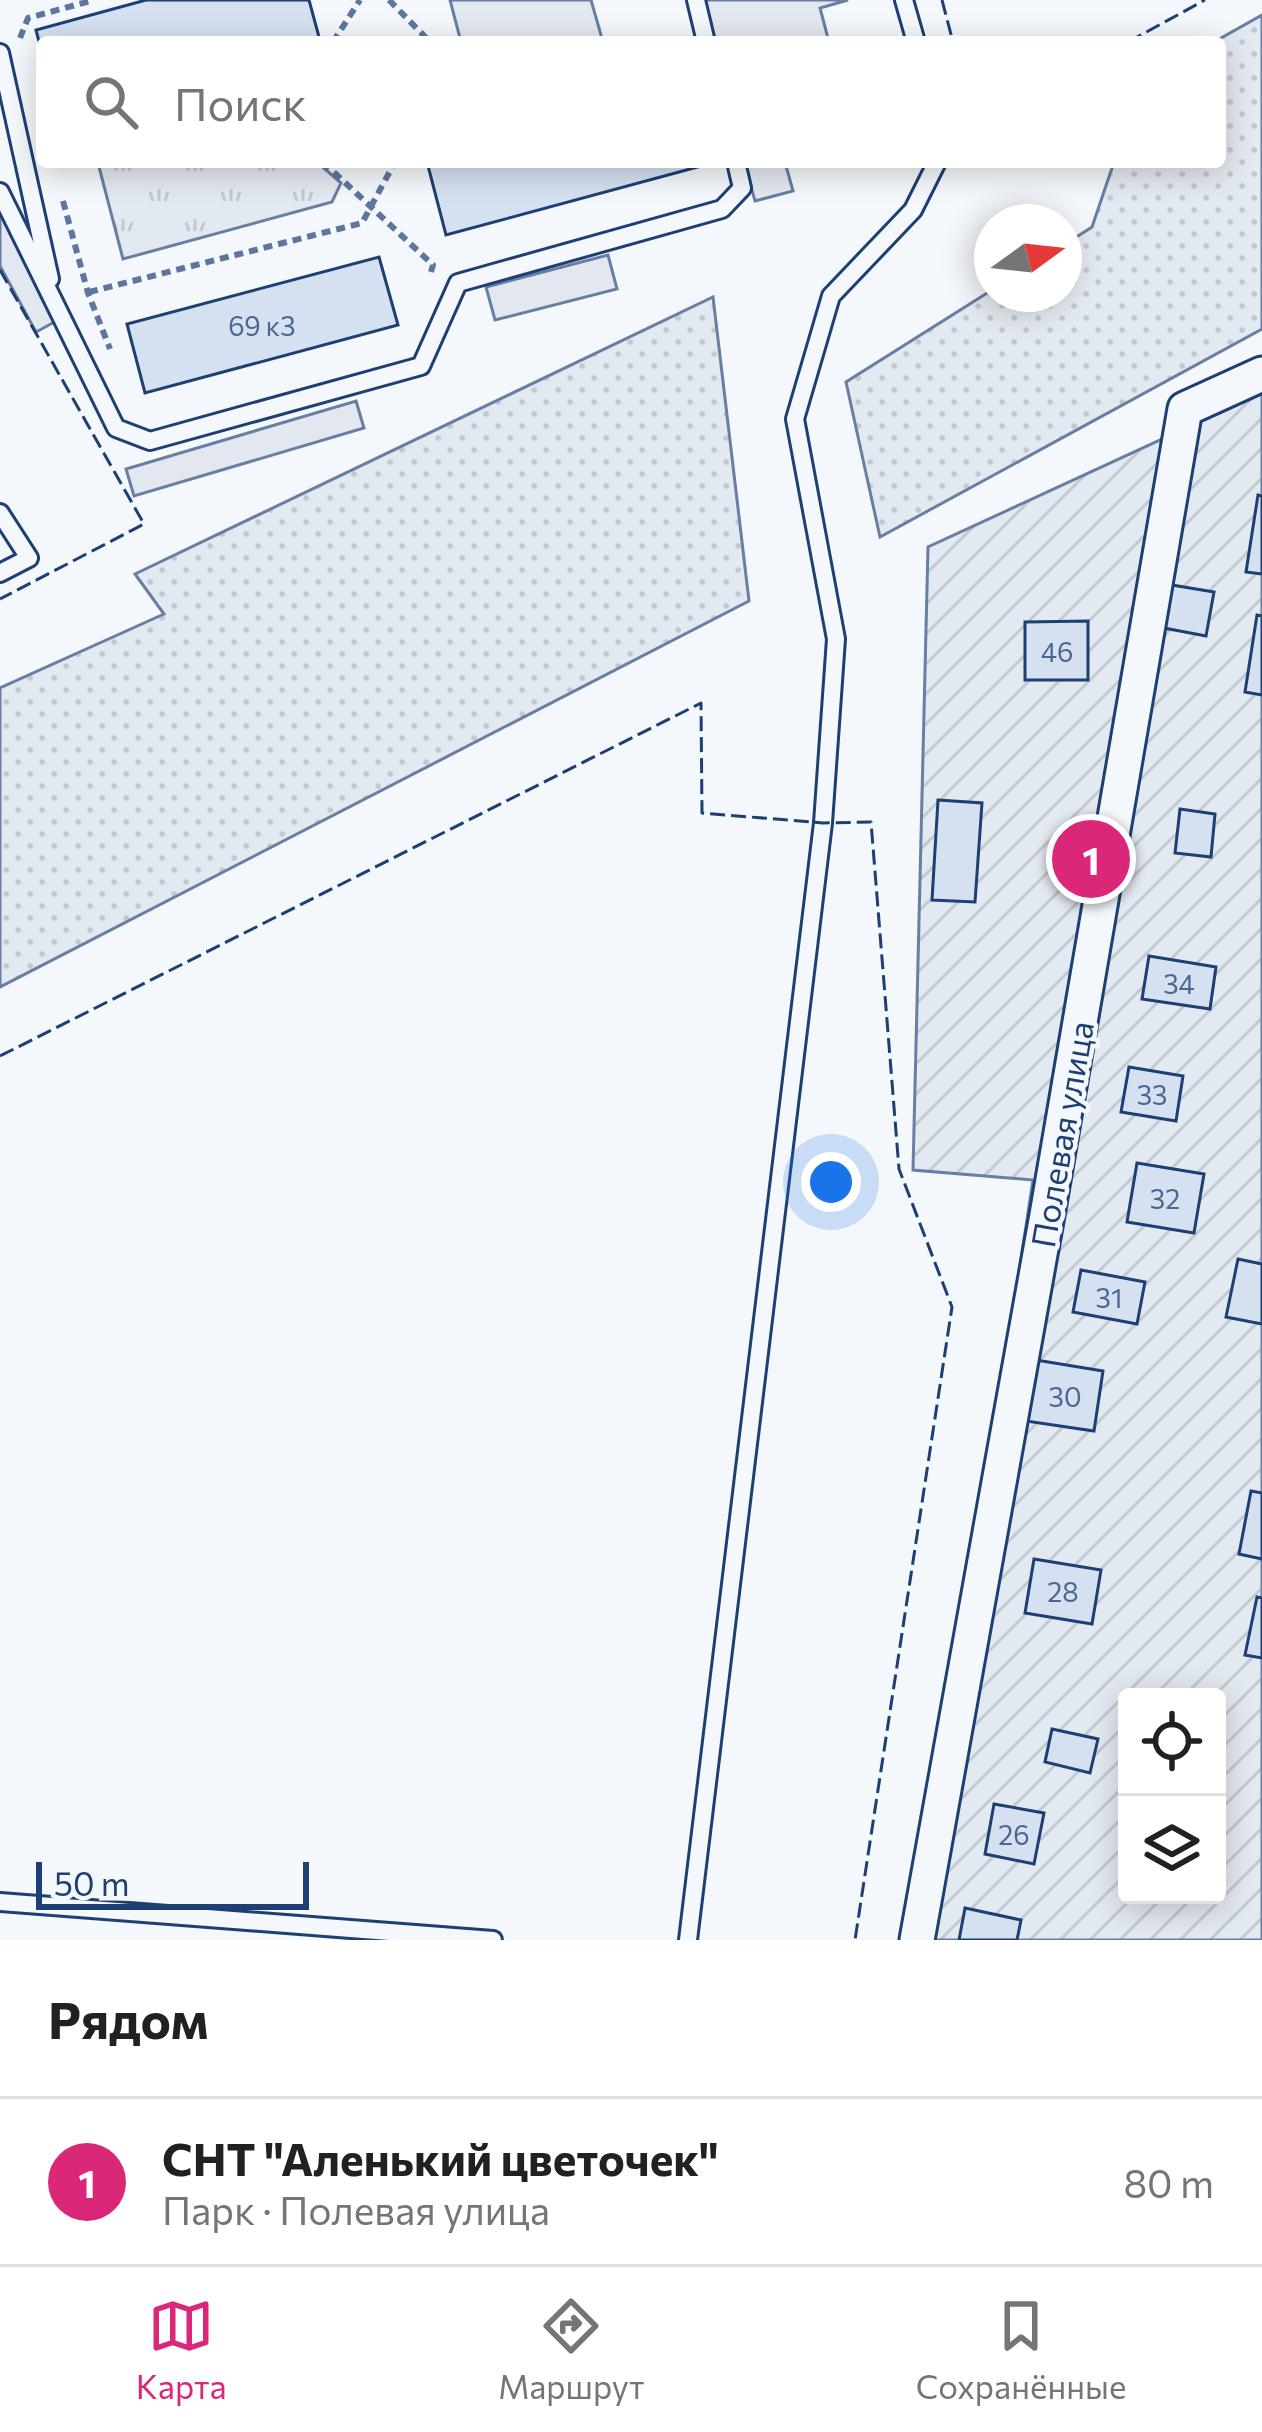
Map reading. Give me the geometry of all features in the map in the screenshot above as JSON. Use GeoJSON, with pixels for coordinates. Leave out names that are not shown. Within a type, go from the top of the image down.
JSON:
{"type":"FeatureCollection","features":[{"type":"Feature","properties":{"kind":"street","name":"Полевая улица"},"geometry":{"type":"LineString","coordinates":[[917,1940],[1186,409],[1262,374]]}},
{"type":"Feature","properties":{"kind":"lane"},"geometry":{"type":"LineString","coordinates":[[696,0],[705,36]]}},
{"type":"Feature","properties":{"kind":"lane"},"geometry":{"type":"LineString","coordinates":[[904,0],[914,36]]}},
{"type":"Feature","properties":{"kind":"lane"},"geometry":{"type":"LineString","coordinates":[[0,52],[55,303]]}},
{"type":"Feature","properties":{"kind":"lane"},"geometry":{"type":"LineString","coordinates":[[0,192],[116,428],[150,441],[421,367],[458,283],[722,209],[742,188],[737,168]]}},
{"type":"Feature","properties":{"kind":"lane"},"geometry":{"type":"LineString","coordinates":[[688,1940],[823,823],[836,639],[795,419],[831,296],[913,210],[934,168]]}},
{"type":"Feature","properties":{"kind":"lane"},"geometry":{"type":"LineString","coordinates":[[0,513],[29,558],[0,573]]}},
{"type":"Feature","properties":{"kind":"lane"},"geometry":{"type":"LineString","coordinates":[[0,1902],[493,1940]]}},
{"type":"Feature","properties":{"kind":"path"},"geometry":{"type":"LineString","coordinates":[[19,41],[28,19],[94,0]]}},
{"type":"Feature","properties":{"kind":"path"},"geometry":{"type":"LineString","coordinates":[[337,36],[360,0]]}},
{"type":"Feature","properties":{"kind":"path"},"geometry":{"type":"LineString","coordinates":[[389,0],[424,36]]}},
{"type":"Feature","properties":{"kind":"path"},"geometry":{"type":"LineString","coordinates":[[329,168],[434,265],[427,285]]}},
{"type":"Feature","properties":{"kind":"path"},"geometry":{"type":"LineString","coordinates":[[88,292],[362,223],[392,168]]}},
{"type":"Feature","properties":{"kind":"path"},"geometry":{"type":"LineString","coordinates":[[59,184],[88,292],[113,356]]}},
{"type":"Feature","properties":{"kind":"green space"},"geometry":{"type":"Polygon","coordinates":[[[450,0],[591,0],[601,36],[459,36],[450,0]]]}},
{"type":"Feature","properties":{"kind":"green space"},"geometry":{"type":"Polygon","coordinates":[[[1262,15],[1262,329],[880,537],[846,382],[974,301],[974,312],[1082,312],[1082,233],[1092,227],[1112,168],[1226,168],[1226,36],[1262,15]]]}},
{"type":"Feature","properties":{"kind":"green space"},"geometry":{"type":"Polygon","coordinates":[[[99,168],[324,168],[341,183],[332,202],[123,259],[99,168]]]}},
{"type":"Feature","properties":{"kind":"green space"},"geometry":{"type":"Polygon","coordinates":[[[713,297],[749,601],[0,987],[0,688],[164,614],[135,574],[713,297]]]}},
{"type":"Feature","properties":{"kind":"green space"},"geometry":{"type":"Polygon","coordinates":[[[1262,393],[1262,1940],[917,1940],[1033,1180],[913,1170],[928,547],[1262,393]]]}},
{"type":"Feature","properties":{"kind":"shaded area"},"geometry":{"type":"Polygon","coordinates":[[[702,0],[848,0],[820,8],[827,36],[711,36],[702,0]]]}},
{"type":"Feature","properties":{"kind":"shaded area"},"geometry":{"type":"Polygon","coordinates":[[[746,168],[787,168],[793,191],[755,201],[746,168]]]}},
{"type":"Feature","properties":{"kind":"shaded area"},"geometry":{"type":"Polygon","coordinates":[[[0,211],[60,319],[36,332],[0,266],[0,211]]]}},
{"type":"Feature","properties":{"kind":"shaded area"},"geometry":{"type":"Polygon","coordinates":[[[608,255],[617,289],[495,320],[486,287],[608,255]]]}},
{"type":"Feature","properties":{"kind":"shaded area"},"geometry":{"type":"Polygon","coordinates":[[[356,401],[364,428],[134,496],[126,469],[356,401]]]}},
{"type":"Feature","properties":{"kind":"building"},"geometry":{"type":"Polygon","coordinates":[[[146,0],[309,0],[319,36],[38,36],[36,30],[146,0]]]}},
{"type":"Feature","properties":{"kind":"building"},"geometry":{"type":"Polygon","coordinates":[[[429,168],[694,168],[446,235],[429,168]]]}},
{"type":"Feature","properties":{"kind":"building"},"geometry":{"type":"Polygon","coordinates":[[[379,257],[398,325],[145,393],[127,324],[379,257]]]}},
{"type":"Feature","properties":{"kind":"building"},"geometry":{"type":"Polygon","coordinates":[[[1258,495],[1262,496],[1262,574],[1246,572],[1258,495]]]}},
{"type":"Feature","properties":{"kind":"building"},"geometry":{"type":"Polygon","coordinates":[[[1172,585],[1214,592],[1206,636],[1164,628],[1172,585]]]}},
{"type":"Feature","properties":{"kind":"building"},"geometry":{"type":"Polygon","coordinates":[[[1257,615],[1262,616],[1262,695],[1245,692],[1257,615]]]}},
{"type":"Feature","properties":{"kind":"building"},"geometry":{"type":"Polygon","coordinates":[[[1088,621],[1088,680],[1025,680],[1025,622],[1088,621]]]}},
{"type":"Feature","properties":{"kind":"building"},"geometry":{"type":"Polygon","coordinates":[[[938,800],[982,803],[975,902],[932,900],[938,800]]]}},
{"type":"Feature","properties":{"kind":"building"},"geometry":{"type":"Polygon","coordinates":[[[1180,809],[1215,814],[1211,857],[1175,853],[1180,809]]]}},
{"type":"Feature","properties":{"kind":"building"},"geometry":{"type":"Polygon","coordinates":[[[1149,956],[1216,967],[1210,1009],[1142,999],[1149,956]]]}},
{"type":"Feature","properties":{"kind":"building"},"geometry":{"type":"Polygon","coordinates":[[[1129,1067],[1183,1076],[1176,1121],[1121,1112],[1129,1067]]]}},
{"type":"Feature","properties":{"kind":"building"},"geometry":{"type":"Polygon","coordinates":[[[1137,1163],[1204,1174],[1194,1233],[1127,1222],[1137,1163]]]}},
{"type":"Feature","properties":{"kind":"building"},"geometry":{"type":"Polygon","coordinates":[[[1238,1259],[1262,1264],[1262,1324],[1226,1317],[1238,1259]]]}},
{"type":"Feature","properties":{"kind":"building"},"geometry":{"type":"Polygon","coordinates":[[[1081,1270],[1145,1282],[1137,1324],[1073,1312],[1081,1270]]]}},
{"type":"Feature","properties":{"kind":"building"},"geometry":{"type":"Polygon","coordinates":[[[1036,1360],[1103,1371],[1094,1431],[1026,1421],[1036,1360]]]}},
{"type":"Feature","properties":{"kind":"building"},"geometry":{"type":"Polygon","coordinates":[[[1251,1491],[1262,1493],[1262,1559],[1239,1554],[1251,1491]]]}},
{"type":"Feature","properties":{"kind":"building"},"geometry":{"type":"Polygon","coordinates":[[[1034,1559],[1101,1570],[1092,1624],[1025,1613],[1034,1559]]]}},
{"type":"Feature","properties":{"kind":"building"},"geometry":{"type":"Polygon","coordinates":[[[1257,1597],[1262,1598],[1262,1658],[1245,1655],[1257,1597]]]}},
{"type":"Feature","properties":{"kind":"building"},"geometry":{"type":"Polygon","coordinates":[[[1052,1729],[1098,1739],[1090,1773],[1045,1762],[1052,1729]]]}},
{"type":"Feature","properties":{"kind":"building"},"geometry":{"type":"Polygon","coordinates":[[[994,1804],[1044,1813],[1034,1864],[985,1854],[994,1804]]]}},
{"type":"Feature","properties":{"kind":"building"},"geometry":{"type":"Polygon","coordinates":[[[965,1908],[1021,1920],[1017,1940],[959,1940],[965,1908]]]}},
{"type":"Feature","properties":{"kind":"fence"},"geometry":{"type":"LineString","coordinates":[[942,0],[951,36]]}},
{"type":"Feature","properties":{"kind":"fence"},"geometry":{"type":"LineString","coordinates":[[1139,36],[1205,0]]}},
{"type":"Feature","properties":{"kind":"fence"},"geometry":{"type":"LineString","coordinates":[[0,270],[144,524],[0,599]]}},
{"type":"Feature","properties":{"kind":"fence"},"geometry":{"type":"LineString","coordinates":[[0,1056],[701,703],[702,813],[871,822],[899,1169],[952,1307],[855,1940]]}},
{"type":"Feature","properties":{"kind":"place","name":"СНТ \"Аленький цветочек\""},"geometry":{"type":"Point","coordinates":[1091,859]}}]}
